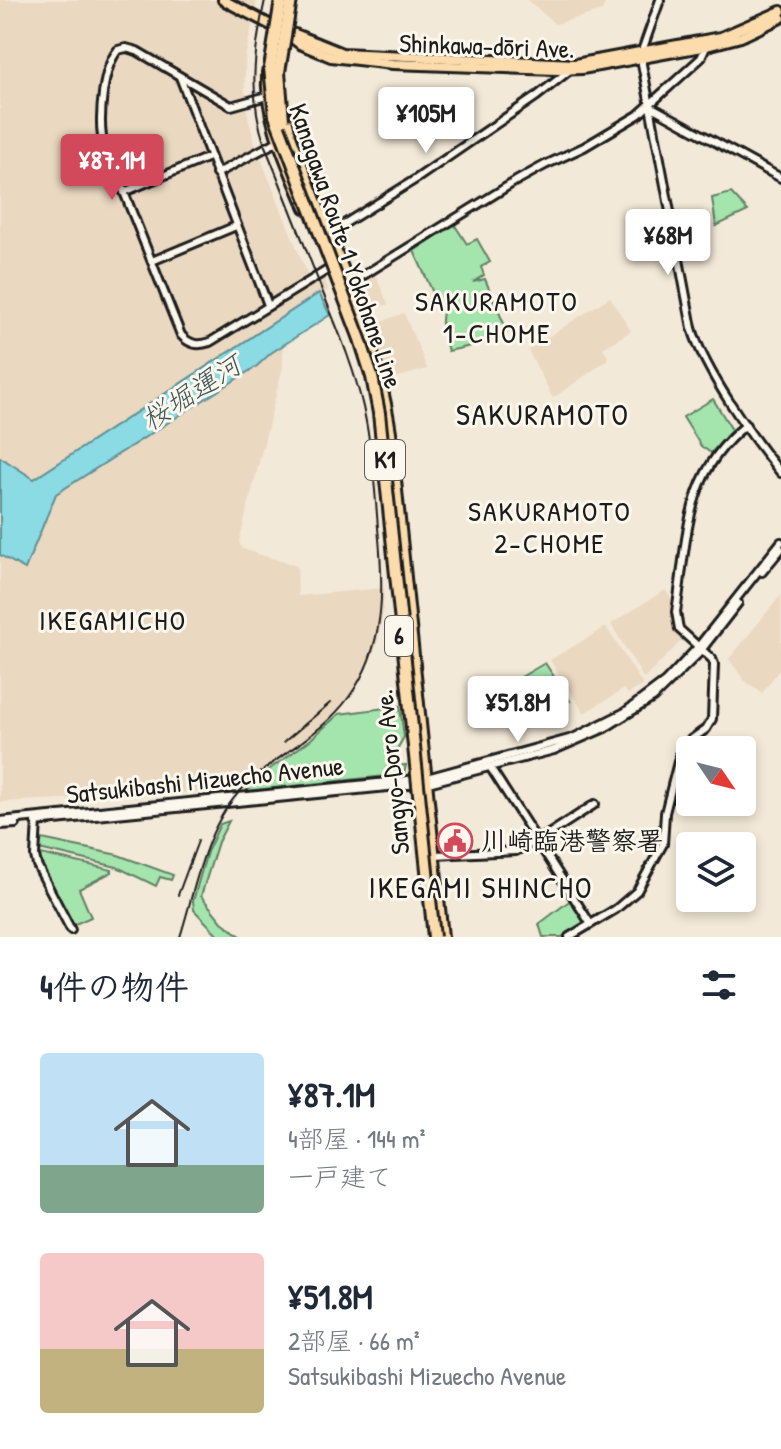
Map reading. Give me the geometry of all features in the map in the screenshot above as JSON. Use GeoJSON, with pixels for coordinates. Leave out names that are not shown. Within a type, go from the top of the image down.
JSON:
{"type":"FeatureCollection","features":[{"type":"Feature","properties":{"kind":"highway","name":"Kanagawa Route 1 Yokohane Line"},"geometry":{"type":"LineString","coordinates":[[280,0],[270,56],[275,116],[360,339],[379,413],[436,937]]}},
{"type":"Feature","properties":{"kind":"highway","name":"Kanagawa Route 1 Yokohane Line"},"geometry":{"type":"LineString","coordinates":[[293,0],[279,62],[282,115],[291,147],[369,348],[384,412],[436,937]]}},
{"type":"Feature","properties":{"kind":"main road","name":"Shinkawa-dōri Ave."},"geometry":{"type":"LineString","coordinates":[[223,0],[286,33],[342,53],[572,67],[741,37],[781,18]]}},
{"type":"Feature","properties":{"kind":"main road","name":"Sangyo-Doro Ave."},"geometry":{"type":"LineString","coordinates":[[280,0],[268,56],[268,96],[278,142],[359,344],[377,414],[413,782],[436,937]]}},
{"type":"Feature","properties":{"kind":"main road","name":"Sangyo-Doro Ave."},"geometry":{"type":"LineString","coordinates":[[293,0],[282,59],[282,91],[290,132],[372,346],[383,383],[428,780],[435,855],[436,937]]}},
{"type":"Feature","properties":{"kind":"main road","name":"Shinkawa-dōri Ave."},"geometry":{"type":"LineString","coordinates":[[713,42],[781,11]]}},
{"type":"Feature","properties":{"kind":"street"},"geometry":{"type":"LineString","coordinates":[[660,0],[642,55],[696,341],[746,425],[781,473]]}},
{"type":"Feature","properties":{"kind":"street"},"geometry":{"type":"LineString","coordinates":[[338,291],[516,181],[584,147],[650,106],[701,58],[713,42]]}},
{"type":"Feature","properties":{"kind":"street"},"geometry":{"type":"LineString","coordinates":[[282,91],[231,106],[137,51],[126,48],[118,50],[113,55],[100,114],[102,137],[181,335],[192,344],[210,342],[329,269]]}},
{"type":"Feature","properties":{"kind":"street"},"geometry":{"type":"LineString","coordinates":[[328,234],[416,179],[572,67]]}},
{"type":"Feature","properties":{"kind":"street"},"geometry":{"type":"LineString","coordinates":[[180,77],[268,305]]}},
{"type":"Feature","properties":{"kind":"street"},"geometry":{"type":"LineString","coordinates":[[650,106],[781,178]]}},
{"type":"Feature","properties":{"kind":"street"},"geometry":{"type":"LineString","coordinates":[[216,174],[278,142],[290,132]]}},
{"type":"Feature","properties":{"kind":"street"},"geometry":{"type":"LineString","coordinates":[[124,192],[209,157]]}},
{"type":"Feature","properties":{"kind":"street"},"geometry":{"type":"LineString","coordinates":[[152,261],[236,226]]}},
{"type":"Feature","properties":{"kind":"street"},"geometry":{"type":"LineString","coordinates":[[569,937],[635,894],[663,844],[665,813],[682,746],[706,729],[712,719],[714,664],[679,629],[676,618],[693,500],[703,474],[720,448],[746,425]]}},
{"type":"Feature","properties":{"kind":"street"},"geometry":{"type":"LineString","coordinates":[[385,493],[397,491]]}},
{"type":"Feature","properties":{"kind":"street"},"geometry":{"type":"LineString","coordinates":[[387,515],[399,508]]}},
{"type":"Feature","properties":{"kind":"street","name":"Satsukibashi Mizuecho Avenue"},"geometry":{"type":"LineString","coordinates":[[428,780],[591,731],[640,702],[700,648],[781,542]]}},
{"type":"Feature","properties":{"kind":"street","name":"Satsukibashi Mizuecho Avenue"},"geometry":{"type":"LineString","coordinates":[[0,823],[413,782],[490,767],[554,750],[615,723],[664,688],[781,549]]}},
{"type":"Feature","properties":{"kind":"street"},"geometry":{"type":"LineString","coordinates":[[402,665],[414,659]]}},
{"type":"Feature","properties":{"kind":"street"},"geometry":{"type":"LineString","coordinates":[[490,767],[590,923]]}},
{"type":"Feature","properties":{"kind":"street","name":"Satsukibashi Mizuecho Avenue"},"geometry":{"type":"LineString","coordinates":[[37,820],[413,782]]}},
{"type":"Feature","properties":{"kind":"street"},"geometry":{"type":"LineString","coordinates":[[435,855],[512,852],[538,841],[595,804]]}},
{"type":"Feature","properties":{"kind":"street"},"geometry":{"type":"LineString","coordinates":[[37,820],[37,865],[71,930]]}},
{"type":"Feature","properties":{"kind":"shaded area"},"geometry":{"type":"Polygon","coordinates":[[[0,0],[257,0],[245,59],[248,117],[255,144],[310,281],[325,280],[328,290],[33,480],[0,457],[0,0]]]}},
{"type":"Feature","properties":{"kind":"shaded area"},"geometry":{"type":"Polygon","coordinates":[[[528,0],[606,0],[602,11],[555,24],[528,0]]]}},
{"type":"Feature","properties":{"kind":"shaded area"},"geometry":{"type":"Polygon","coordinates":[[[375,274],[388,304],[367,313],[356,287],[357,283],[375,274]]]}},
{"type":"Feature","properties":{"kind":"shaded area"},"geometry":{"type":"Polygon","coordinates":[[[610,297],[631,331],[603,348],[608,357],[606,361],[553,398],[528,350],[610,297]]]}},
{"type":"Feature","properties":{"kind":"shaded area"},"geometry":{"type":"Polygon","coordinates":[[[404,313],[415,340],[411,342],[416,341],[427,369],[388,380],[371,326],[404,313]]]}},
{"type":"Feature","properties":{"kind":"shaded area"},"geometry":{"type":"Polygon","coordinates":[[[283,345],[283,366],[239,542],[242,549],[297,566],[298,596],[384,588],[377,644],[357,687],[326,726],[246,787],[221,791],[0,802],[0,555],[26,569],[56,494],[257,366],[283,345]]]}},
{"type":"Feature","properties":{"kind":"shaded area"},"geometry":{"type":"Polygon","coordinates":[[[665,590],[673,601],[672,626],[683,639],[644,679],[611,624],[665,590]]]}},
{"type":"Feature","properties":{"kind":"shaded area"},"geometry":{"type":"Polygon","coordinates":[[[781,595],[781,671],[762,693],[744,680],[729,659],[781,595]]]}},
{"type":"Feature","properties":{"kind":"shaded area"},"geometry":{"type":"Polygon","coordinates":[[[606,627],[643,685],[628,694],[624,689],[584,713],[550,660],[606,627]]]}},
{"type":"Feature","properties":{"kind":"green space"},"geometry":{"type":"Polygon","coordinates":[[[731,193],[748,211],[716,226],[712,198],[731,193]]]}},
{"type":"Feature","properties":{"kind":"green space"},"geometry":{"type":"Polygon","coordinates":[[[454,224],[467,244],[477,239],[490,262],[481,267],[484,275],[473,282],[485,279],[507,331],[503,339],[448,351],[442,325],[448,299],[439,306],[414,251],[454,224]]]}},
{"type":"Feature","properties":{"kind":"green space"},"geometry":{"type":"Polygon","coordinates":[[[713,399],[732,430],[711,453],[701,446],[683,417],[713,399]]]}},
{"type":"Feature","properties":{"kind":"green space"},"geometry":{"type":"Polygon","coordinates":[[[545,663],[570,701],[537,712],[516,680],[545,663]]]}},
{"type":"Feature","properties":{"kind":"green space"},"geometry":{"type":"Polygon","coordinates":[[[400,706],[404,737],[387,767],[406,765],[404,774],[246,791],[256,779],[310,740],[339,714],[400,706]]]}},
{"type":"Feature","properties":{"kind":"green space"},"geometry":{"type":"Polygon","coordinates":[[[229,821],[218,842],[201,896],[222,922],[242,937],[220,937],[194,910],[193,901],[207,852],[220,824],[229,821]]]}},
{"type":"Feature","properties":{"kind":"green space"},"geometry":{"type":"Polygon","coordinates":[[[42,839],[118,855],[173,875],[171,880],[160,877],[156,886],[117,867],[39,849],[42,839]]]}},
{"type":"Feature","properties":{"kind":"green space"},"geometry":{"type":"Polygon","coordinates":[[[41,854],[112,870],[79,889],[91,917],[71,926],[39,861],[41,854]]]}},
{"type":"Feature","properties":{"kind":"green space"},"geometry":{"type":"Polygon","coordinates":[[[572,899],[585,921],[562,937],[543,937],[539,924],[572,899]]]}},
{"type":"Feature","properties":{"kind":"water","name":"桜堀運河"},"geometry":{"type":"Polygon","coordinates":[[[319,293],[330,315],[271,353],[257,366],[56,494],[25,569],[0,555],[0,457],[34,479],[319,293]]]}},
{"type":"Feature","properties":{"kind":"railway"},"geometry":{"type":"LineString","coordinates":[[180,937],[203,858],[219,821],[243,788],[325,723],[349,697],[370,658],[380,616],[380,550],[373,468],[363,407],[345,349],[265,146],[256,109],[254,73],[265,0]]}},
{"type":"Feature","properties":{"kind":"railway"},"geometry":{"type":"LineString","coordinates":[[284,742],[330,703]]}},
{"type":"Feature","properties":{"kind":"railway"},"geometry":{"type":"LineString","coordinates":[[178,895],[198,841]]}},
{"type":"Feature","properties":{"kind":"place","name":"川崎臨港警察署"},"geometry":{"type":"Point","coordinates":[455,841]}},
{"type":"Feature","properties":{"kind":"district","name":"SAKURAMOTO 1-CHOME"},"geometry":{"type":"Point","coordinates":[497,317]}},
{"type":"Feature","properties":{"kind":"district","name":"SAKURAMOTO"},"geometry":{"type":"Point","coordinates":[543,415]}},
{"type":"Feature","properties":{"kind":"district","name":"SAKURAMOTO 2-CHOME"},"geometry":{"type":"Point","coordinates":[550,527]}},
{"type":"Feature","properties":{"kind":"district","name":"IKEGAMICHO"},"geometry":{"type":"Point","coordinates":[113,620]}},
{"type":"Feature","properties":{"kind":"district","name":"IKEGAMI SHINCHO"},"geometry":{"type":"Point","coordinates":[481,888]}}]}
